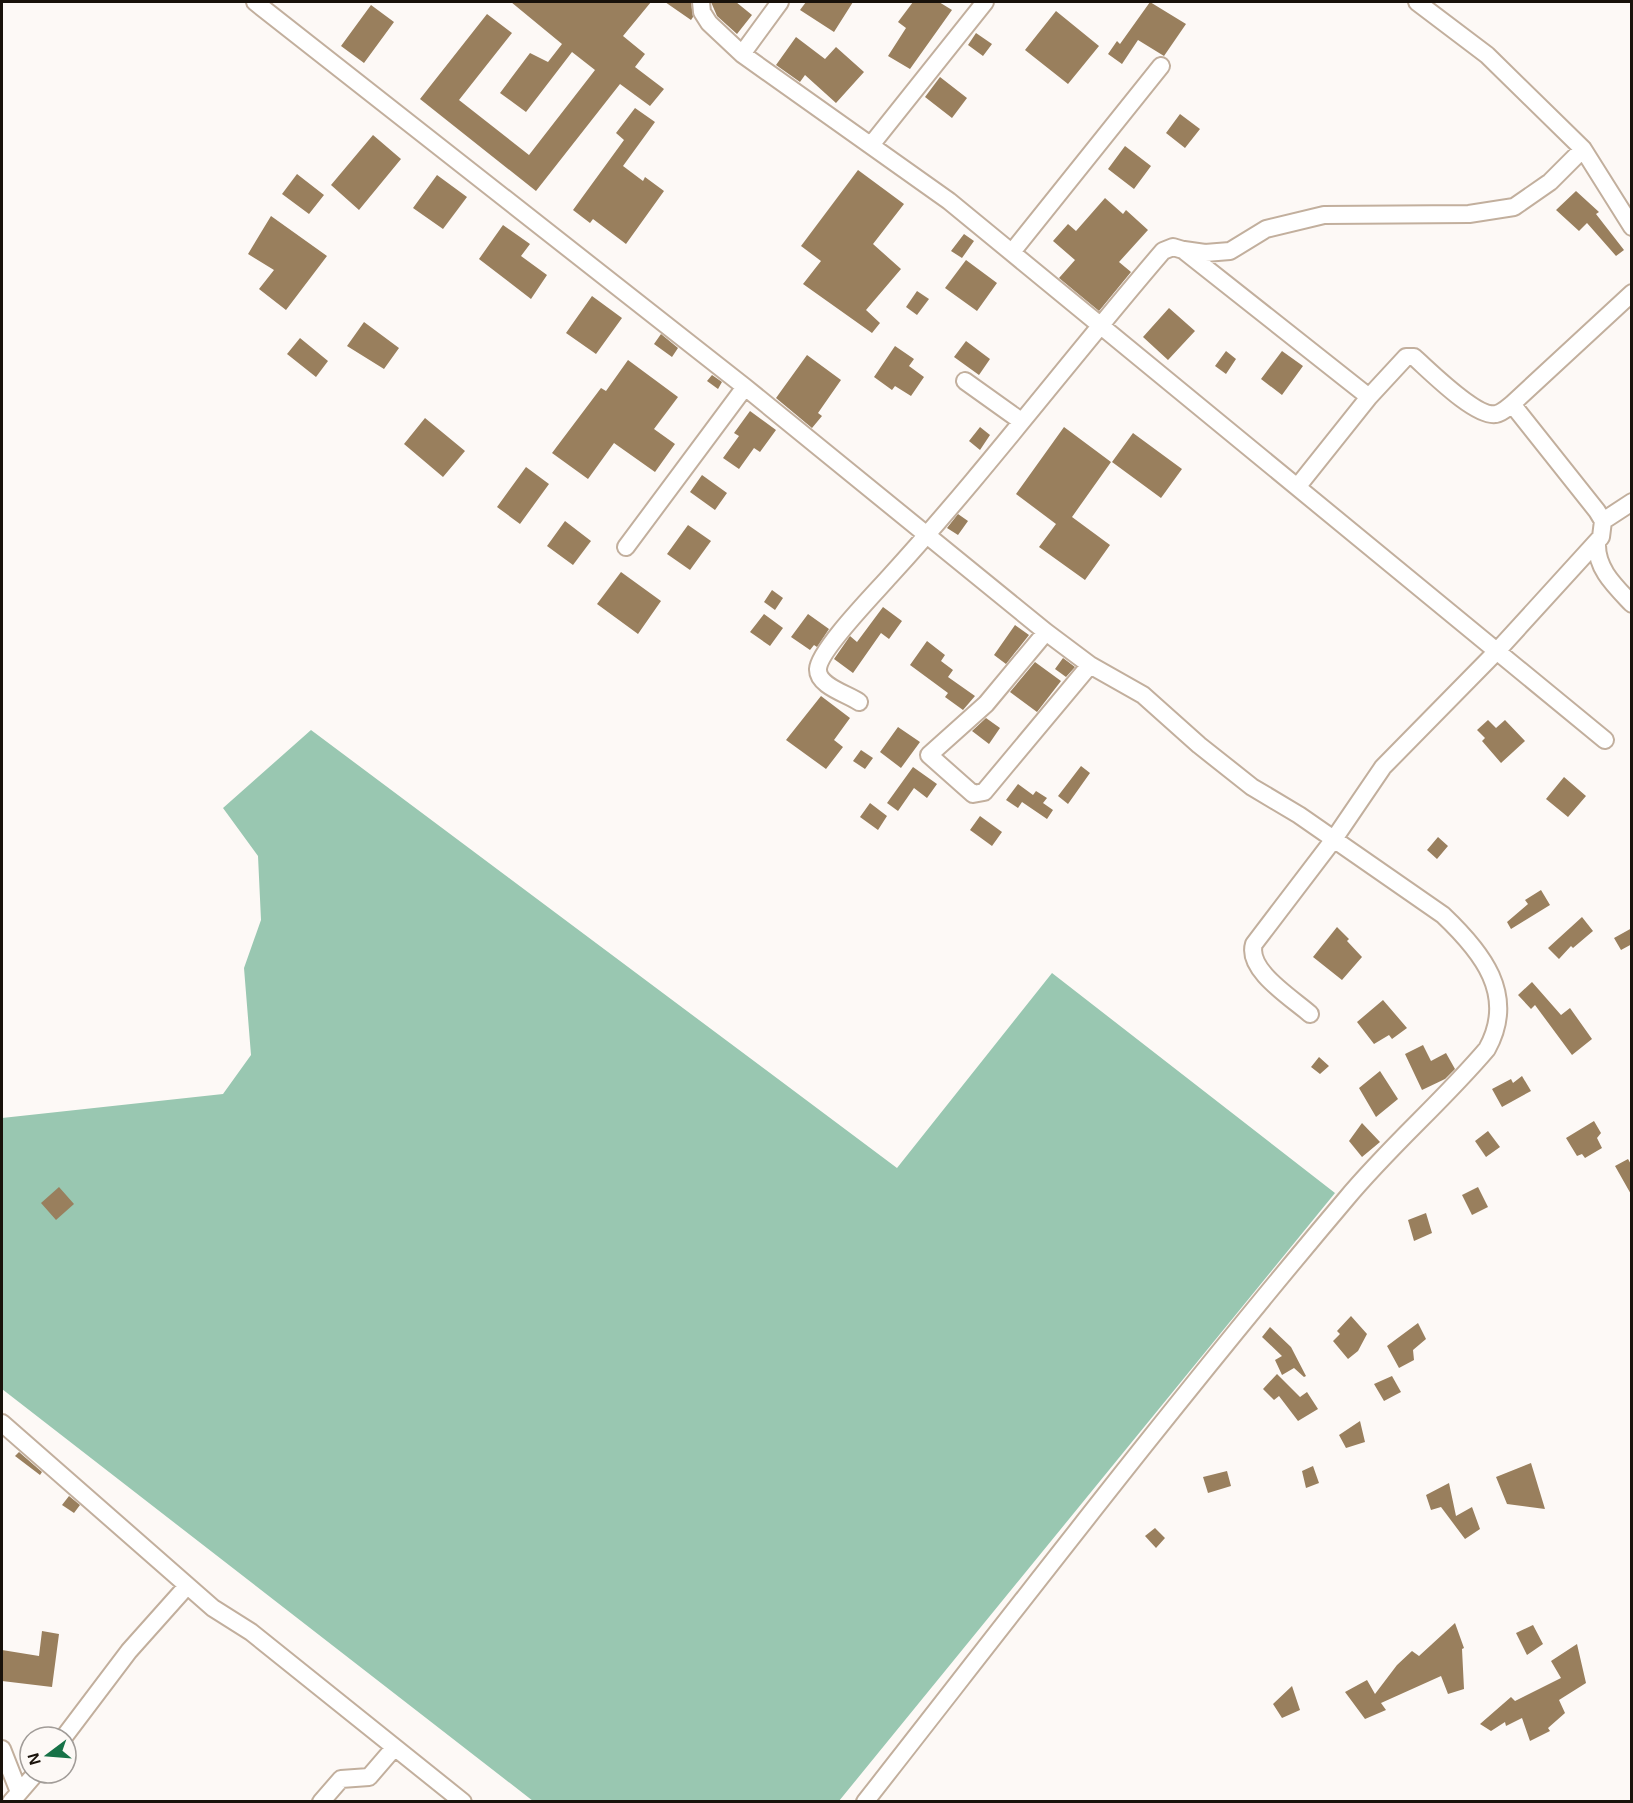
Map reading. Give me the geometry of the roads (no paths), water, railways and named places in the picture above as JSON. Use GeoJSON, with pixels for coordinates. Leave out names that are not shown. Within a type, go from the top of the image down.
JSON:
{"type":"FeatureCollection","features":[{"type":"Feature","properties":{"kind":"street"},"geometry":{"type":"LineString","coordinates":[[255,2],[745,387],[1047,632],[1090,665],[1143,695],[1199,745],[1252,787],[1334,839],[1414,894],[1462,933],[1497,988],[1499,1014],[1495,1033],[1477,1060],[1380,1159],[1282,1276],[1145,1445],[865,1802]]}},
{"type":"Feature","properties":{"kind":"street"},"geometry":{"type":"LineString","coordinates":[[701,2],[702,12],[709,23],[742,54],[949,201],[1605,740]]}},
{"type":"Feature","properties":{"kind":"street"},"geometry":{"type":"LineString","coordinates":[[742,54],[780,2]]}},
{"type":"Feature","properties":{"kind":"street"},"geometry":{"type":"LineString","coordinates":[[871,145],[985,2]]}},
{"type":"Feature","properties":{"kind":"street"},"geometry":{"type":"LineString","coordinates":[[1417,2],[1487,55],[1583,149],[1632,226]]}},
{"type":"Feature","properties":{"kind":"street"},"geometry":{"type":"LineString","coordinates":[[1012,252],[1161,66]]}},
{"type":"Feature","properties":{"kind":"street"},"geometry":{"type":"LineString","coordinates":[[859,702],[821,679],[819,663],[853,618],[927,535],[1099,325],[1163,251],[1173,247],[1205,253],[1230,251],[1266,229],[1324,215],[1469,214],[1514,207],[1551,182],[1583,149]]}},
{"type":"Feature","properties":{"kind":"street"},"geometry":{"type":"LineString","coordinates":[[1183,250],[1369,397]]}},
{"type":"Feature","properties":{"kind":"street"},"geometry":{"type":"LineString","coordinates":[[1298,486],[1369,397],[1402,360],[1410,357],[1484,413],[1494,414],[1512,404],[1632,293]]}},
{"type":"Feature","properties":{"kind":"street"},"geometry":{"type":"LineString","coordinates":[[965,381],[1021,421]]}},
{"type":"Feature","properties":{"kind":"street"},"geometry":{"type":"LineString","coordinates":[[626,547],[745,387]]}},
{"type":"Feature","properties":{"kind":"street"},"geometry":{"type":"LineString","coordinates":[[1310,1014],[1258,969],[1252,951],[1275,915],[1334,839],[1383,767],[1498,650],[1597,543],[1603,528],[1602,521],[1512,404]]}},
{"type":"Feature","properties":{"kind":"street"},"geometry":{"type":"LineString","coordinates":[[1602,521],[1632,502]]}},
{"type":"Feature","properties":{"kind":"street"},"geometry":{"type":"LineString","coordinates":[[1597,543],[1598,560],[1604,572],[1632,604]]}},
{"type":"Feature","properties":{"kind":"street"},"geometry":{"type":"LineString","coordinates":[[1047,632],[986,704],[929,755],[973,794],[984,792],[1090,665]]}},
{"type":"Feature","properties":{"kind":"street"},"geometry":{"type":"LineString","coordinates":[[2,1423],[213,1608],[250,1632],[464,1802]]}},
{"type":"Feature","properties":{"kind":"street"},"geometry":{"type":"LineString","coordinates":[[73,1725],[123,1658],[187,1586]]}},
{"type":"Feature","properties":{"kind":"street"},"geometry":{"type":"LineString","coordinates":[[321,1802],[341,1779],[369,1777],[394,1748]]}},
{"type":"Feature","properties":{"kind":"street"},"geometry":{"type":"LineString","coordinates":[[2,1749],[15,1797]]}},
{"type":"Feature","properties":{"kind":"street"},"geometry":{"type":"LineString","coordinates":[[15,1797],[26,1785]]}}]}
